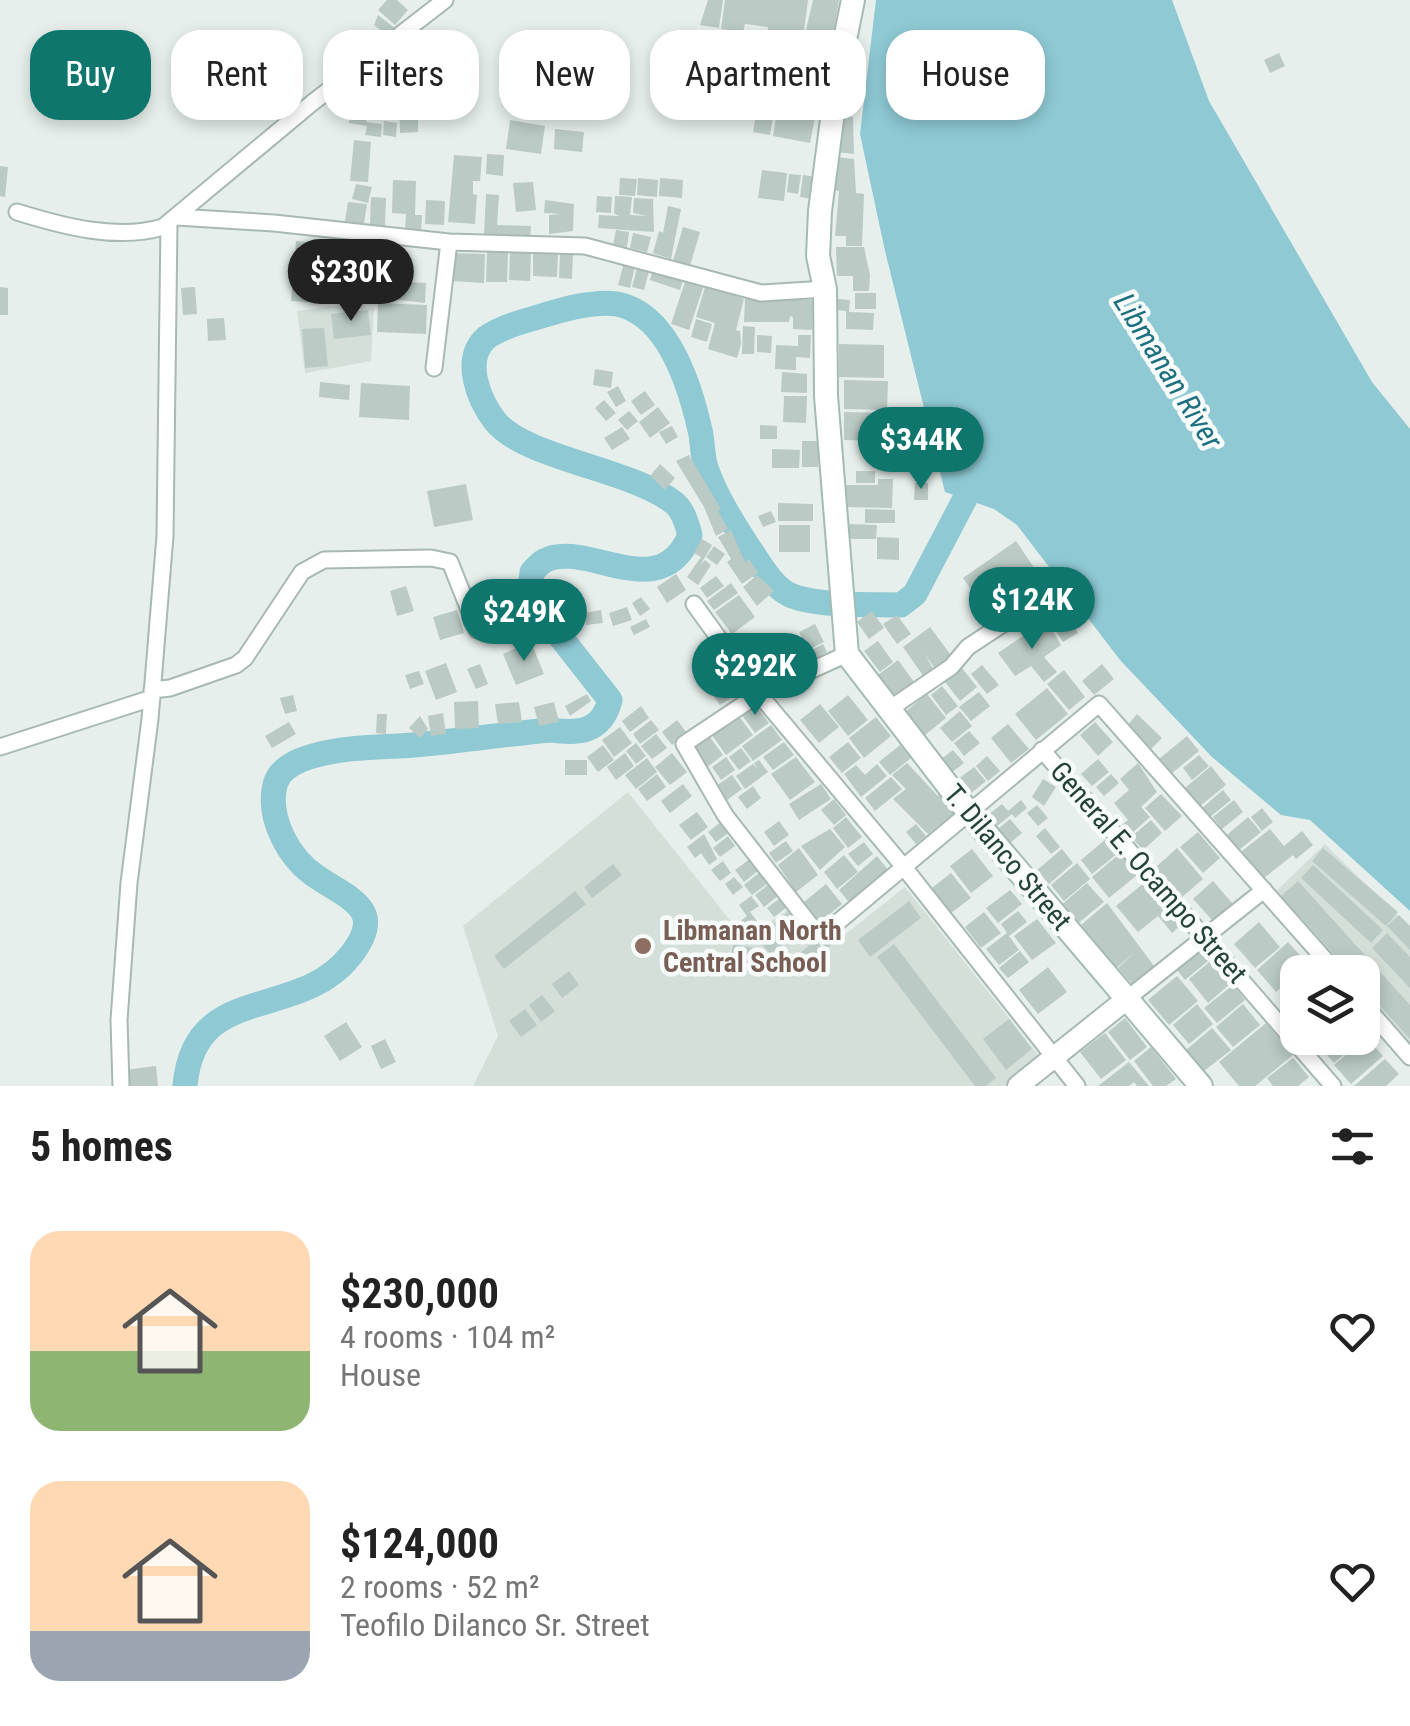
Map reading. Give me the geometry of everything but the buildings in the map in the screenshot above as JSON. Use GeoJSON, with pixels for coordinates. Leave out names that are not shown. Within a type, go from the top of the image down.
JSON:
{"type":"FeatureCollection","features":[{"type":"Feature","properties":{"kind":"main road"},"geometry":{"type":"LineString","coordinates":[[847,654],[826,396],[824,289],[818,256],[838,74],[853,0]]}},
{"type":"Feature","properties":{"kind":"main road","name":"T. Dilanco Street"},"geometry":{"type":"LineString","coordinates":[[847,654],[969,813],[1201,1086]]}},
{"type":"Feature","properties":{"kind":"street"},"geometry":{"type":"LineString","coordinates":[[17,212],[68,228],[146,232],[173,220],[312,102],[445,0]]}},
{"type":"Feature","properties":{"kind":"street"},"geometry":{"type":"LineString","coordinates":[[173,220],[274,223],[449,242],[585,246],[761,293],[824,289]]}},
{"type":"Feature","properties":{"kind":"street"},"geometry":{"type":"LineString","coordinates":[[121,1086],[120,1020],[129,883],[152,694],[165,536],[173,220]]}},
{"type":"Feature","properties":{"kind":"street"},"geometry":{"type":"LineString","coordinates":[[434,368],[449,242]]}},
{"type":"Feature","properties":{"kind":"street"},"geometry":{"type":"LineString","coordinates":[[0,746],[236,664],[245,658],[302,572],[324,560],[430,558],[450,562],[477,630]]}},
{"type":"Feature","properties":{"kind":"street"},"geometry":{"type":"LineString","coordinates":[[888,710],[950,667],[968,647],[1054,590]]}},
{"type":"Feature","properties":{"kind":"street"},"geometry":{"type":"LineString","coordinates":[[694,604],[759,694],[904,866],[1077,1086]]}},
{"type":"Feature","properties":{"kind":"street"},"geometry":{"type":"LineString","coordinates":[[812,927],[725,814],[684,744],[759,694],[847,654]]}},
{"type":"Feature","properties":{"kind":"street"},"geometry":{"type":"LineString","coordinates":[[838,922],[1099,704],[1321,955]]}},
{"type":"Feature","properties":{"kind":"street","name":"General E. Ocampo Street"},"geometry":{"type":"LineString","coordinates":[[1042,750],[1333,1086]]}},
{"type":"Feature","properties":{"kind":"street"},"geometry":{"type":"LineString","coordinates":[[1018,1086],[1264,890]]}},
{"type":"Feature","properties":{"kind":"street"},"geometry":{"type":"LineString","coordinates":[[1380,1023],[1410,1057]]}},
{"type":"Feature","properties":{"kind":"shaded area"},"geometry":{"type":"Polygon","coordinates":[[[332,306],[374,308],[371,361],[305,373],[297,311],[332,306]]]}},
{"type":"Feature","properties":{"kind":"shaded area","name":"Libmanan North Central School"},"geometry":{"type":"Polygon","coordinates":[[[628,792],[745,939],[788,910],[822,953],[905,887],[1040,1057],[1004,1086],[473,1086],[498,1036],[463,926],[628,792]]]}},
{"type":"Feature","properties":{"kind":"shaded area"},"geometry":{"type":"Polygon","coordinates":[[[1325,844],[1410,928],[1410,1045],[1380,1012],[1380,955],[1329,955],[1273,894],[1325,844]]]}},
{"type":"Feature","properties":{"kind":"water","name":"Libmanan River"},"geometry":{"type":"Polygon","coordinates":[[[876,0],[1172,0],[1209,101],[1372,382],[1410,429],[1410,911],[1310,820],[1281,815],[1212,757],[1120,660],[1017,525],[994,509],[945,492],[860,134],[862,120],[866,120],[866,84],[876,0]]]}},
{"type":"Feature","properties":{"kind":"waterway"},"geometry":{"type":"LineString","coordinates":[[185,1086],[193,1053],[207,1030],[228,1016],[329,976],[351,955],[365,926],[360,907],[307,869],[282,837],[273,798],[281,773],[314,755],[342,750],[551,730],[571,732],[595,725],[610,700],[537,607],[530,590],[532,572],[544,561],[561,556],[621,567],[660,567],[677,556],[690,535],[673,502],[631,481],[529,445],[495,421],[483,402],[474,368],[475,357],[486,338],[523,321],[597,304],[617,304],[635,310],[650,322],[683,373],[700,430],[706,468],[720,499],[771,579],[799,598],[901,605],[915,594],[980,470]]}},
{"type":"Feature","properties":{"kind":"place","name":"Libmanan North Central School"},"geometry":{"type":"Point","coordinates":[643,946]}}]}
